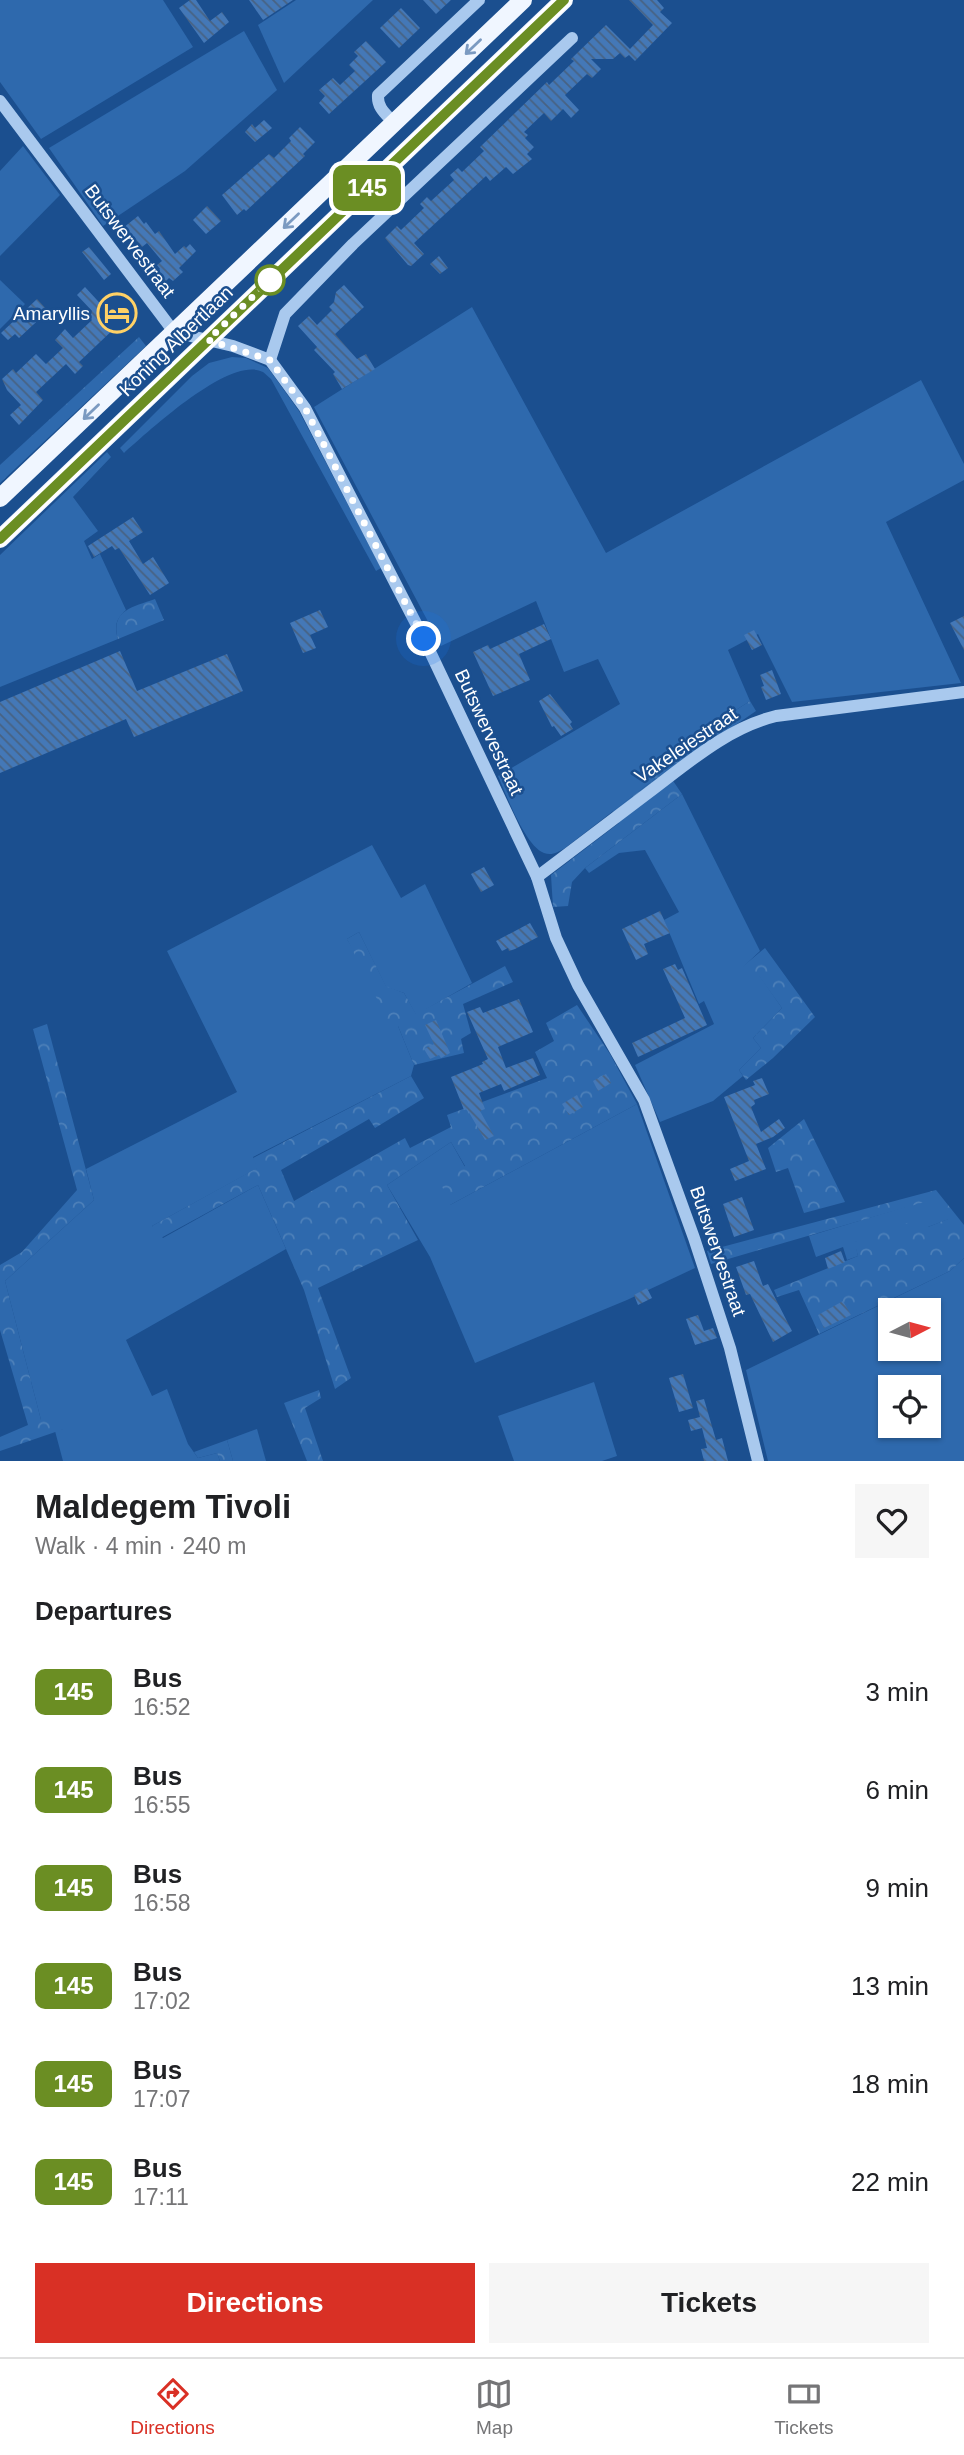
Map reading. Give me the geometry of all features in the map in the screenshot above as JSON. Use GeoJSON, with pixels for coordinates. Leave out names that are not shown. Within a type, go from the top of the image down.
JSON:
{"type":"FeatureCollection","features":[{"type":"Feature","properties":{"kind":"main road","name":"Koning Albertlaan"},"geometry":{"type":"LineString","coordinates":[[0,498],[523,0]]}},
{"type":"Feature","properties":{"kind":"main road","name":"Koning Albertlaan"},"geometry":{"type":"LineString","coordinates":[[0,539],[564,0]]}},
{"type":"Feature","properties":{"kind":"street"},"geometry":{"type":"LineString","coordinates":[[394,123],[380,109],[378,95],[479,0]]}},
{"type":"Feature","properties":{"kind":"street"},"geometry":{"type":"LineString","coordinates":[[174,332],[270,360],[285,314],[353,244],[572,38]]}},
{"type":"Feature","properties":{"kind":"street","name":"Butswervestraat"},"geometry":{"type":"LineString","coordinates":[[0,100],[174,332]]}},
{"type":"Feature","properties":{"kind":"street","name":"Butswervestraat"},"geometry":{"type":"LineString","coordinates":[[270,360],[305,408],[405,602],[537,877],[556,938],[578,985],[644,1100],[730,1348],[758,1461]]}},
{"type":"Feature","properties":{"kind":"street","name":"Vakeleiestraat"},"geometry":{"type":"LineString","coordinates":[[537,877],[717,742],[755,721],[964,692]]}},
{"type":"Feature","properties":{"kind":"green space"},"geometry":{"type":"Polygon","coordinates":[[[0,0],[163,0],[193,47],[41,139],[0,82],[0,0]]]}},
{"type":"Feature","properties":{"kind":"green space"},"geometry":{"type":"Polygon","coordinates":[[[296,0],[373,0],[284,83],[258,25],[296,0]]]}},
{"type":"Feature","properties":{"kind":"green space"},"geometry":{"type":"Polygon","coordinates":[[[244,31],[277,90],[185,171],[103,226],[49,148],[244,31]]]}},
{"type":"Feature","properties":{"kind":"green space"},"geometry":{"type":"Polygon","coordinates":[[[23,146],[60,195],[0,256],[0,171],[23,146]]]}},
{"type":"Feature","properties":{"kind":"green space"},"geometry":{"type":"Polygon","coordinates":[[[0,280],[25,304],[0,329],[0,280]]]}},
{"type":"Feature","properties":{"kind":"green space"},"geometry":{"type":"Polygon","coordinates":[[[472,307],[606,553],[921,380],[964,464],[964,480],[886,522],[961,683],[792,702],[758,634],[728,650],[750,701],[649,766],[655,779],[565,848],[550,854],[537,848],[517,819],[498,776],[620,704],[598,659],[564,672],[536,601],[441,646],[314,407],[472,307]]]}},
{"type":"Feature","properties":{"kind":"green space"},"geometry":{"type":"Polygon","coordinates":[[[139,337],[146,346],[0,483],[0,465],[139,337]]]}},
{"type":"Feature","properties":{"kind":"green space"},"geometry":{"type":"Polygon","coordinates":[[[232,357],[246,358],[268,368],[299,411],[381,568],[376,571],[271,379],[263,372],[249,370],[211,385],[190,398],[124,453],[120,448],[192,376],[209,363],[232,357]]]}},
{"type":"Feature","properties":{"kind":"green space"},"geometry":{"type":"Polygon","coordinates":[[[107,452],[111,457],[73,497],[98,531],[84,541],[92,559],[100,554],[126,610],[117,623],[118,639],[0,687],[0,555],[107,452]]]}},
{"type":"Feature","properties":{"kind":"green space"},"geometry":{"type":"Polygon","coordinates":[[[155,599],[164,620],[118,639],[116,629],[120,616],[125,611],[155,599]]]}},
{"type":"Feature","properties":{"kind":"green space"},"geometry":{"type":"Polygon","coordinates":[[[750,701],[756,711],[667,772],[682,794],[585,868],[572,882],[568,906],[553,907],[551,875],[619,823],[613,811],[655,779],[649,766],[750,701]]]}},
{"type":"Feature","properties":{"kind":"green space"},"geometry":{"type":"Polygon","coordinates":[[[682,794],[760,951],[742,968],[759,975],[782,1008],[753,1038],[761,1048],[739,1070],[743,1076],[713,1101],[660,1122],[635,1065],[714,1024],[704,1001],[699,1004],[664,920],[679,912],[645,850],[619,853],[589,873],[585,868],[682,794]]]}},
{"type":"Feature","properties":{"kind":"green space"},"geometry":{"type":"Polygon","coordinates":[[[372,845],[401,898],[425,884],[472,983],[416,1015],[404,993],[386,987],[359,932],[347,939],[398,1026],[414,1065],[411,1076],[253,1157],[258,1168],[152,1226],[163,1238],[258,1185],[286,1249],[126,1340],[152,1396],[167,1389],[188,1444],[198,1458],[217,1453],[220,1461],[63,1461],[55,1431],[63,1429],[41,1420],[5,1281],[94,1200],[86,1169],[237,1092],[167,951],[372,845]]]}},
{"type":"Feature","properties":{"kind":"green space"},"geometry":{"type":"Polygon","coordinates":[[[359,932],[386,986],[404,993],[416,1014],[505,966],[513,982],[463,1004],[471,1033],[461,1039],[464,1053],[414,1065],[398,1026],[391,1027],[347,939],[359,932]]]}},
{"type":"Feature","properties":{"kind":"green space"},"geometry":{"type":"Polygon","coordinates":[[[765,948],[815,1017],[746,1080],[739,1070],[761,1048],[753,1038],[782,1008],[759,976],[750,982],[741,968],[765,948]]]}},
{"type":"Feature","properties":{"kind":"green space"},"geometry":{"type":"Polygon","coordinates":[[[577,1005],[610,1054],[637,1104],[450,1205],[441,1184],[465,1166],[451,1142],[387,1185],[418,1240],[318,1288],[351,1378],[335,1389],[304,1290],[258,1185],[159,1239],[152,1226],[257,1168],[253,1158],[411,1076],[424,1098],[375,1128],[369,1119],[281,1170],[294,1201],[405,1138],[410,1148],[451,1127],[447,1115],[547,1078],[535,1052],[554,1041],[546,1023],[577,1005]]]}},
{"type":"Feature","properties":{"kind":"green space"},"geometry":{"type":"Polygon","coordinates":[[[47,1024],[94,1200],[5,1281],[41,1420],[59,1414],[64,1429],[0,1451],[0,1437],[28,1425],[0,1330],[0,1265],[22,1252],[77,1190],[33,1029],[47,1024]]]}},
{"type":"Feature","properties":{"kind":"green space"},"geometry":{"type":"Polygon","coordinates":[[[637,1104],[695,1268],[627,1300],[475,1363],[430,1257],[387,1185],[451,1142],[465,1167],[450,1205],[637,1104]]]}},
{"type":"Feature","properties":{"kind":"green space"},"geometry":{"type":"Polygon","coordinates":[[[804,1119],[845,1202],[804,1213],[788,1168],[776,1172],[768,1148],[804,1119]]]}},
{"type":"Feature","properties":{"kind":"green space"},"geometry":{"type":"Polygon","coordinates":[[[936,1190],[964,1225],[964,1258],[950,1271],[894,1298],[878,1298],[878,1306],[819,1334],[799,1290],[777,1297],[774,1290],[858,1256],[854,1242],[918,1219],[928,1227],[948,1219],[928,1201],[711,1264],[707,1251],[936,1190]]]}},
{"type":"Feature","properties":{"kind":"green space"},"geometry":{"type":"Polygon","coordinates":[[[928,1200],[949,1219],[928,1227],[855,1242],[858,1256],[847,1260],[843,1247],[816,1257],[809,1236],[928,1200]]]}},
{"type":"Feature","properties":{"kind":"green space"},"geometry":{"type":"Polygon","coordinates":[[[964,1258],[964,1461],[768,1461],[746,1370],[878,1306],[878,1362],[942,1362],[942,1298],[894,1298],[950,1271],[964,1258]]]}},
{"type":"Feature","properties":{"kind":"green space"},"geometry":{"type":"Polygon","coordinates":[[[594,1382],[617,1456],[602,1461],[514,1461],[498,1416],[594,1382]]]}},
{"type":"Feature","properties":{"kind":"green space"},"geometry":{"type":"Polygon","coordinates":[[[319,1390],[321,1398],[305,1408],[323,1461],[307,1461],[284,1403],[319,1390]]]}},
{"type":"Feature","properties":{"kind":"green space"},"geometry":{"type":"Polygon","coordinates":[[[257,1429],[266,1461],[233,1461],[227,1440],[257,1429]]]}},
{"type":"Feature","properties":{"kind":"green space"},"geometry":{"type":"Polygon","coordinates":[[[227,1440],[233,1461],[220,1461],[217,1453],[198,1458],[194,1452],[227,1440]]]}},
{"type":"Feature","properties":{"kind":"building"},"geometry":{"type":"Polygon","coordinates":[[[190,0],[196,0],[210,21],[222,12],[229,22],[204,43],[179,8],[190,0]]]}},
{"type":"Feature","properties":{"kind":"building"},"geometry":{"type":"Polygon","coordinates":[[[249,0],[293,0],[263,20],[249,0]]]}},
{"type":"Feature","properties":{"kind":"building"},"geometry":{"type":"Polygon","coordinates":[[[423,0],[451,0],[436,14],[423,0]]]}},
{"type":"Feature","properties":{"kind":"building"},"geometry":{"type":"Polygon","coordinates":[[[629,0],[657,0],[664,8],[660,12],[672,23],[635,61],[629,55],[625,58],[620,53],[613,59],[591,59],[601,69],[592,78],[587,74],[565,95],[579,110],[571,118],[563,109],[551,121],[544,113],[524,132],[528,135],[525,138],[534,147],[527,154],[532,159],[513,174],[506,167],[490,181],[486,176],[414,243],[424,254],[411,266],[408,265],[385,238],[397,226],[401,230],[424,208],[420,204],[427,197],[431,201],[454,180],[450,175],[458,168],[462,172],[484,151],[480,147],[547,82],[549,85],[574,61],[571,59],[606,25],[630,49],[653,25],[629,0]]]}},
{"type":"Feature","properties":{"kind":"building"},"geometry":{"type":"Polygon","coordinates":[[[401,8],[420,28],[399,48],[380,28],[401,8]]]}},
{"type":"Feature","properties":{"kind":"building"},"geometry":{"type":"Polygon","coordinates":[[[366,41],[386,62],[329,114],[319,103],[325,96],[319,90],[333,78],[340,85],[355,71],[349,65],[358,56],[354,52],[366,41]]]}},
{"type":"Feature","properties":{"kind":"building"},"geometry":{"type":"Polygon","coordinates":[[[264,120],[272,128],[255,142],[245,132],[252,124],[255,128],[264,120]]]}},
{"type":"Feature","properties":{"kind":"building"},"geometry":{"type":"Polygon","coordinates":[[[300,127],[315,142],[303,154],[305,156],[246,211],[244,209],[237,215],[222,195],[269,154],[274,158],[291,141],[289,138],[300,127]]]}},
{"type":"Feature","properties":{"kind":"building"},"geometry":{"type":"Polygon","coordinates":[[[207,206],[221,221],[206,234],[193,220],[207,206]]]}},
{"type":"Feature","properties":{"kind":"building"},"geometry":{"type":"Polygon","coordinates":[[[138,216],[155,234],[159,231],[175,254],[190,244],[196,251],[179,268],[183,272],[173,281],[169,278],[165,282],[156,273],[160,269],[157,265],[162,261],[147,243],[142,247],[137,241],[134,243],[123,228],[138,216]]]}},
{"type":"Feature","properties":{"kind":"building"},"geometry":{"type":"Polygon","coordinates":[[[89,247],[111,274],[104,280],[82,252],[89,247]]]}},
{"type":"Feature","properties":{"kind":"building"},"geometry":{"type":"Polygon","coordinates":[[[439,256],[448,268],[440,274],[430,264],[439,256]]]}},
{"type":"Feature","properties":{"kind":"building"},"geometry":{"type":"Polygon","coordinates":[[[344,285],[364,307],[335,334],[357,359],[366,354],[375,369],[342,389],[333,374],[335,372],[314,350],[317,347],[298,326],[309,316],[317,325],[332,310],[329,307],[334,302],[336,292],[344,285]]]}},
{"type":"Feature","properties":{"kind":"building"},"geometry":{"type":"Polygon","coordinates":[[[85,287],[119,324],[79,362],[83,366],[75,374],[66,364],[36,392],[43,400],[19,425],[10,415],[21,405],[7,390],[2,379],[13,369],[16,373],[36,354],[46,364],[63,348],[55,340],[65,329],[73,338],[92,320],[87,316],[92,311],[77,295],[85,287]]]}},
{"type":"Feature","properties":{"kind":"building"},"geometry":{"type":"Polygon","coordinates":[[[37,299],[48,311],[19,338],[15,334],[8,340],[1,333],[37,299]]]}},
{"type":"Feature","properties":{"kind":"building"},"geometry":{"type":"Polygon","coordinates":[[[133,517],[143,532],[129,541],[143,564],[153,557],[169,583],[150,595],[119,548],[115,550],[112,546],[94,557],[88,546],[133,517]]]}},
{"type":"Feature","properties":{"kind":"building"},"geometry":{"type":"Polygon","coordinates":[[[320,610],[328,627],[310,635],[316,648],[303,653],[290,623],[320,610]]]}},
{"type":"Feature","properties":{"kind":"building"},"geometry":{"type":"Polygon","coordinates":[[[964,616],[964,650],[950,623],[964,616]]]}},
{"type":"Feature","properties":{"kind":"building"},"geometry":{"type":"Polygon","coordinates":[[[544,624],[551,639],[519,654],[530,680],[493,696],[473,652],[488,645],[490,649],[544,624]]]}},
{"type":"Feature","properties":{"kind":"building"},"geometry":{"type":"Polygon","coordinates":[[[754,630],[762,645],[752,650],[744,635],[754,630]]]}},
{"type":"Feature","properties":{"kind":"building"},"geometry":{"type":"Polygon","coordinates":[[[120,651],[137,691],[227,654],[243,691],[134,737],[126,719],[0,773],[0,702],[120,651]]]}},
{"type":"Feature","properties":{"kind":"building"},"geometry":{"type":"Polygon","coordinates":[[[772,670],[781,694],[766,700],[760,675],[772,670]]]}},
{"type":"Feature","properties":{"kind":"building"},"geometry":{"type":"Polygon","coordinates":[[[550,694],[572,722],[570,724],[573,729],[561,736],[554,726],[552,727],[539,701],[550,694]]]}},
{"type":"Feature","properties":{"kind":"building"},"geometry":{"type":"Polygon","coordinates":[[[484,867],[494,885],[481,892],[471,874],[484,867]]]}},
{"type":"Feature","properties":{"kind":"building"},"geometry":{"type":"Polygon","coordinates":[[[660,911],[670,933],[644,944],[648,954],[636,960],[622,929],[660,911]]]}},
{"type":"Feature","properties":{"kind":"building"},"geometry":{"type":"Polygon","coordinates":[[[530,923],[538,937],[515,949],[502,951],[496,941],[530,923]]]}},
{"type":"Feature","properties":{"kind":"building"},"geometry":{"type":"Polygon","coordinates":[[[675,964],[678,970],[682,968],[707,1025],[638,1057],[632,1043],[685,1018],[663,969],[675,964]]]}},
{"type":"Feature","properties":{"kind":"building"},"geometry":{"type":"Polygon","coordinates":[[[519,999],[533,1032],[498,1047],[506,1068],[533,1058],[540,1075],[504,1091],[501,1084],[479,1093],[485,1109],[480,1111],[494,1136],[485,1140],[467,1109],[464,1110],[451,1077],[483,1064],[482,1062],[488,1059],[467,1012],[480,1007],[483,1013],[519,999]]]}},
{"type":"Feature","properties":{"kind":"building"},"geometry":{"type":"Polygon","coordinates":[[[436,1020],[450,1053],[441,1058],[439,1055],[430,1059],[424,1049],[434,1044],[425,1025],[436,1020]]]}},
{"type":"Feature","properties":{"kind":"building"},"geometry":{"type":"Polygon","coordinates":[[[606,1074],[611,1083],[598,1091],[593,1081],[606,1074]]]}},
{"type":"Feature","properties":{"kind":"building"},"geometry":{"type":"Polygon","coordinates":[[[762,1078],[769,1094],[754,1100],[755,1104],[751,1107],[761,1132],[779,1119],[785,1128],[756,1144],[766,1169],[735,1181],[730,1169],[749,1161],[724,1097],[755,1085],[753,1081],[762,1078]]]}},
{"type":"Feature","properties":{"kind":"building"},"geometry":{"type":"Polygon","coordinates":[[[577,1095],[583,1107],[569,1115],[562,1104],[577,1095]]]}},
{"type":"Feature","properties":{"kind":"building"},"geometry":{"type":"Polygon","coordinates":[[[742,1197],[754,1230],[734,1237],[723,1204],[742,1197]]]}},
{"type":"Feature","properties":{"kind":"building"},"geometry":{"type":"Polygon","coordinates":[[[841,1251],[845,1262],[828,1269],[825,1258],[841,1251]]]}},
{"type":"Feature","properties":{"kind":"building"},"geometry":{"type":"Polygon","coordinates":[[[754,1261],[763,1286],[768,1284],[792,1331],[773,1342],[750,1294],[746,1295],[736,1267],[754,1261]]]}},
{"type":"Feature","properties":{"kind":"building"},"geometry":{"type":"Polygon","coordinates":[[[647,1288],[652,1298],[638,1305],[634,1295],[647,1288]]]}},
{"type":"Feature","properties":{"kind":"building"},"geometry":{"type":"Polygon","coordinates":[[[843,1301],[851,1315],[824,1328],[818,1315],[843,1301]]]}},
{"type":"Feature","properties":{"kind":"building"},"geometry":{"type":"Polygon","coordinates":[[[698,1315],[704,1331],[713,1328],[717,1338],[695,1345],[686,1319],[698,1315]]]}},
{"type":"Feature","properties":{"kind":"building"},"geometry":{"type":"Polygon","coordinates":[[[683,1374],[693,1408],[679,1412],[669,1378],[683,1374]]]}},
{"type":"Feature","properties":{"kind":"building"},"geometry":{"type":"Polygon","coordinates":[[[704,1399],[716,1440],[722,1438],[728,1461],[704,1461],[701,1449],[707,1448],[702,1428],[691,1431],[688,1420],[700,1417],[696,1401],[704,1399]]]}},
{"type":"Feature","properties":{"kind":"bus line","name":"145"},"geometry":{"type":"LineString","coordinates":[[0,539],[564,0]]}},
{"type":"Feature","properties":{"kind":"place","name":"Amaryllis"},"geometry":{"type":"Point","coordinates":[117,313]}},
{"type":"Feature","properties":{"kind":"route"},"geometry":{"type":"LineString","coordinates":[[270,280],[208,340],[270,360],[305,408],[424,639]]}}]}
